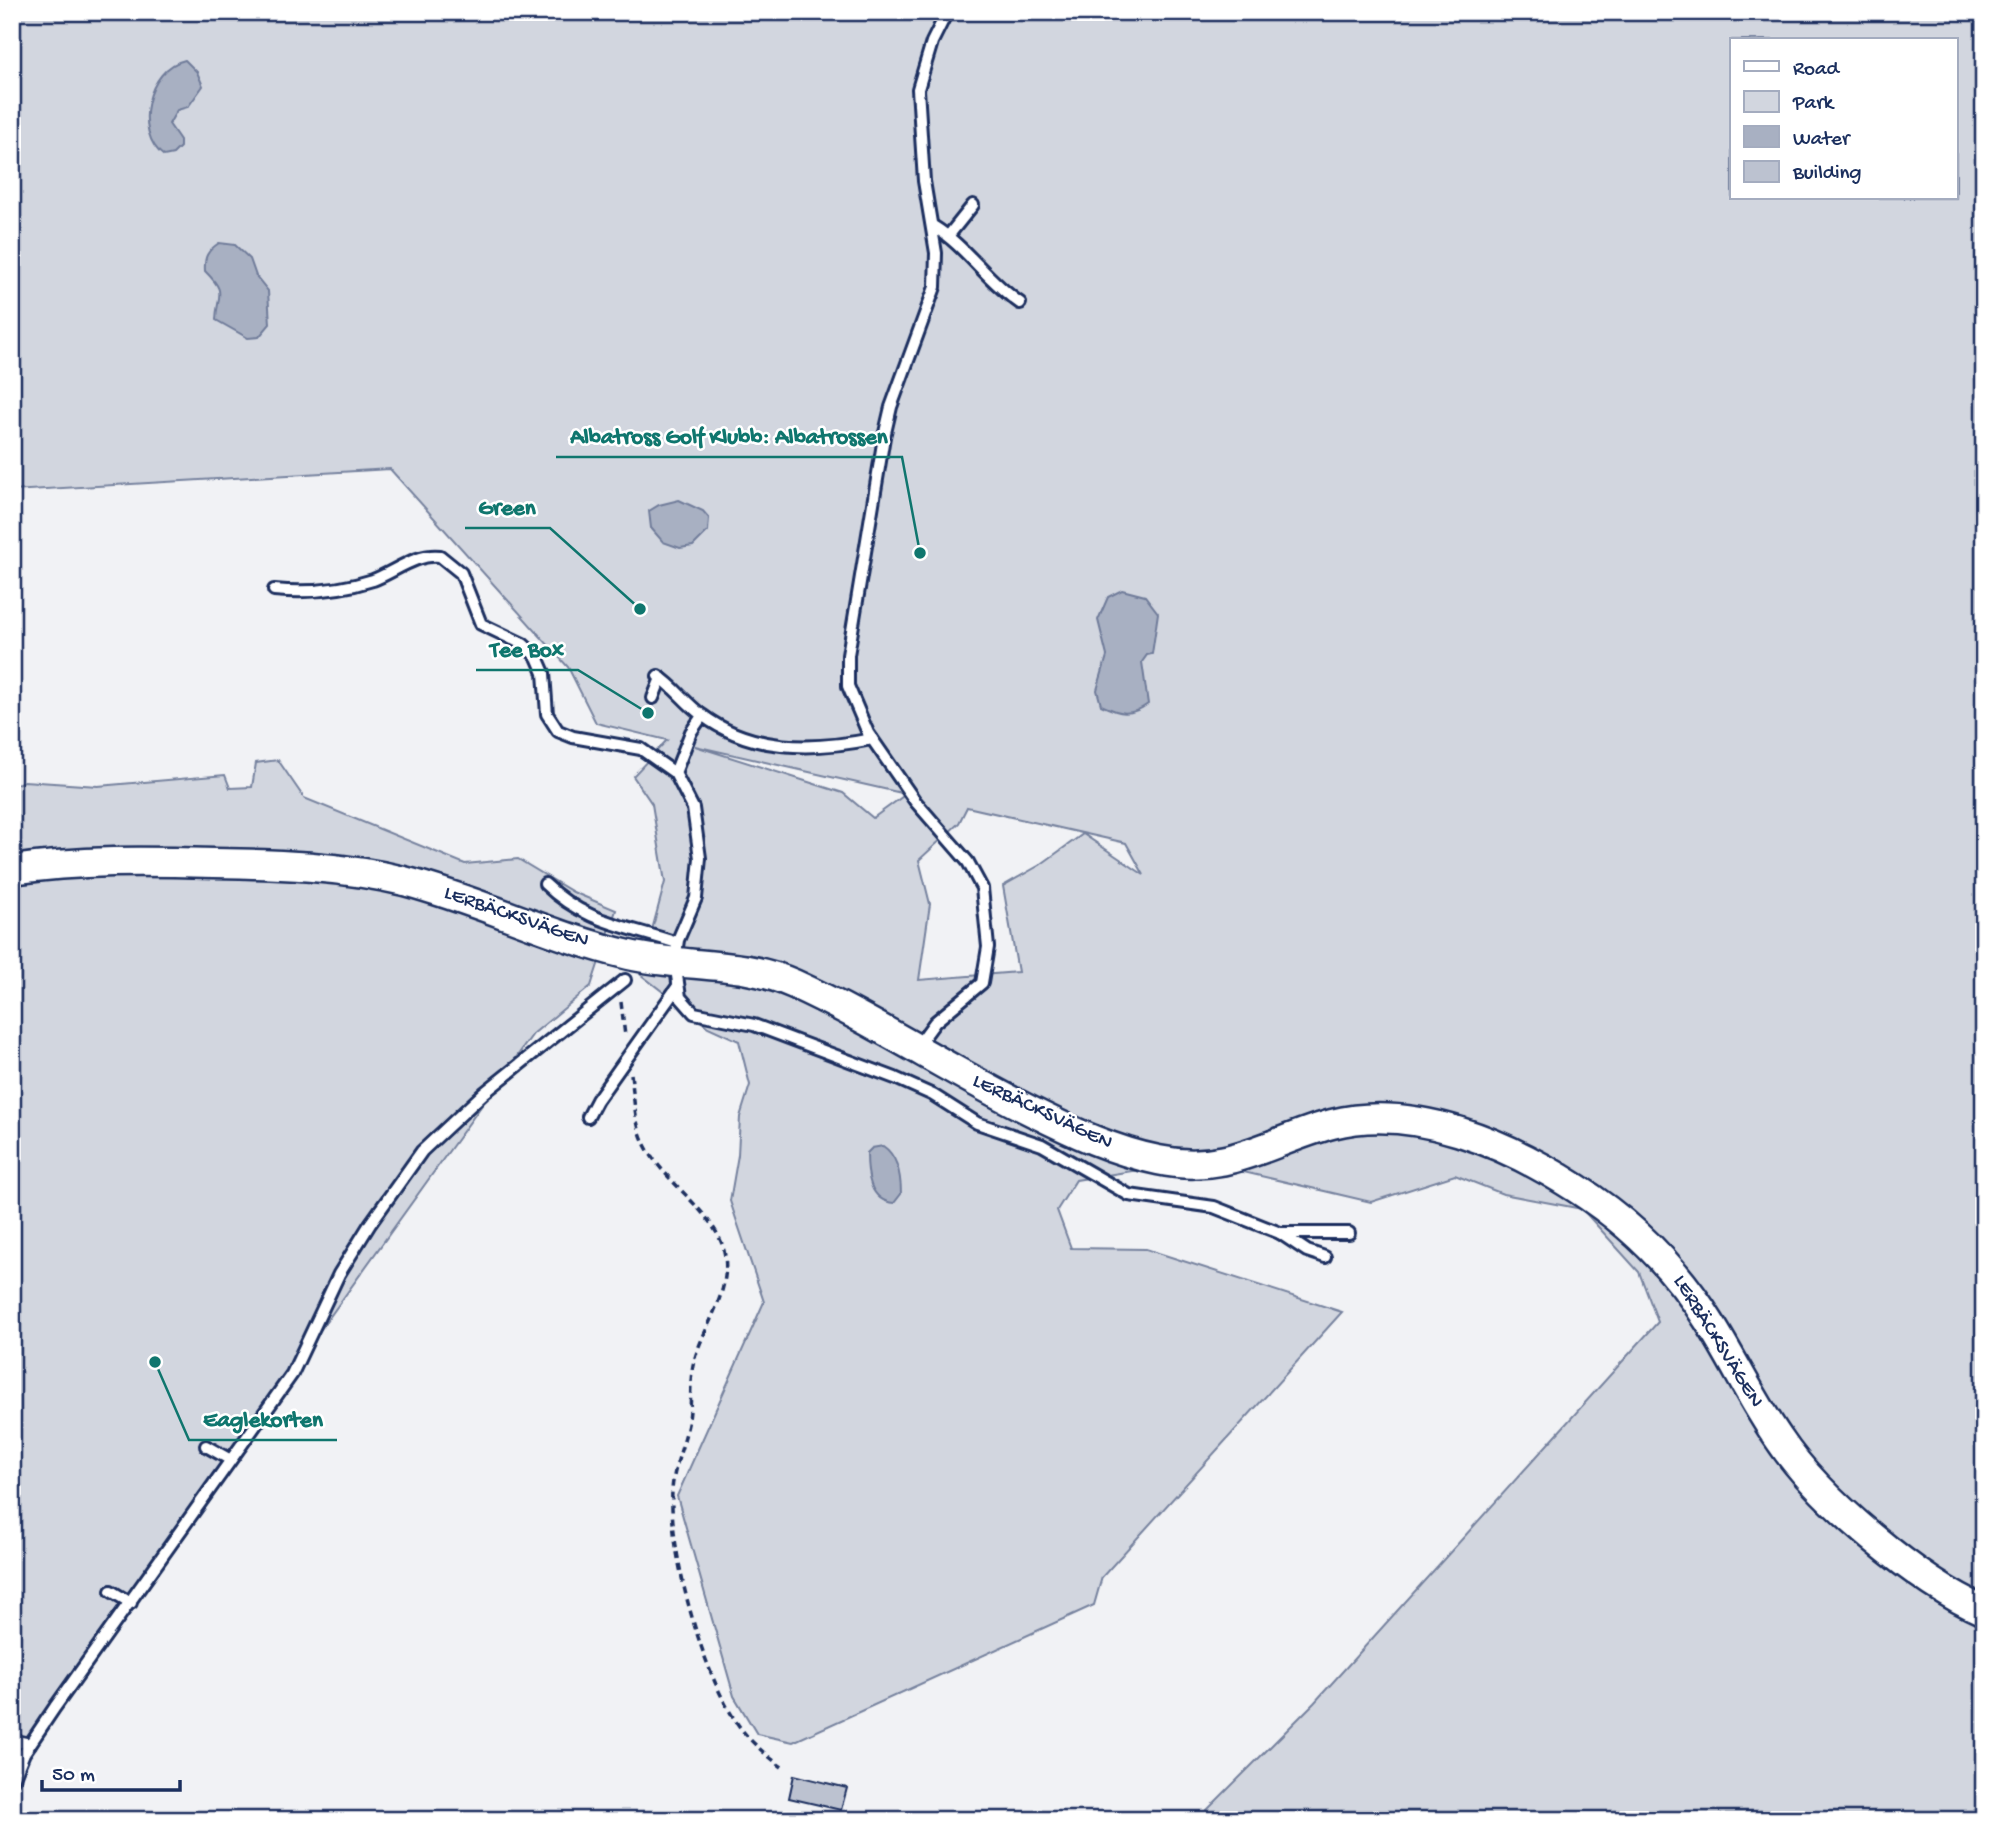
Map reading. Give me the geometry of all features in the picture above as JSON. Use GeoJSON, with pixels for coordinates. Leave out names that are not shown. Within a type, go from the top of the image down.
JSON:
{"type":"FeatureCollection","features":[{"type":"Feature","properties":{"kind":"street","name":"LERBÄCKSVÄGEN"},"geometry":{"type":"LineString","coordinates":[[12,870],[57,864],[134,861],[351,870],[418,885],[606,949],[677,963],[729,965],[771,974],[819,996],[914,1050],[1078,1134],[1162,1161],[1197,1164],[1231,1160],[1333,1124],[1391,1119],[1463,1135],[1541,1167],[1604,1207],[1638,1235],[1672,1270],[1713,1328],[1778,1439],[1820,1489],[1930,1581],[1984,1611]]}},
{"type":"Feature","properties":{"kind":"lane"},"geometry":{"type":"LineString","coordinates":[[914,1050],[935,1022],[982,983],[988,947],[982,888],[968,862],[915,801],[872,740],[848,687],[850,635],[891,407],[933,296],[936,264],[933,226],[924,181],[918,89],[932,42],[947,12]]}},
{"type":"Feature","properties":{"kind":"lane"},"geometry":{"type":"LineString","coordinates":[[949,235],[973,205]]}},
{"type":"Feature","properties":{"kind":"lane"},"geometry":{"type":"LineString","coordinates":[[933,226],[949,235],[995,285],[1020,303]]}},
{"type":"Feature","properties":{"kind":"lane"},"geometry":{"type":"LineString","coordinates":[[274,590],[321,590],[371,580],[418,559],[440,556],[461,573],[481,624],[523,644],[537,657],[544,673],[547,714],[558,731],[573,737],[641,748],[675,773],[693,808],[701,858],[696,898],[663,1007],[588,1117]]}},
{"type":"Feature","properties":{"kind":"lane"},"geometry":{"type":"LineString","coordinates":[[653,698],[659,677],[702,716],[731,733],[764,744],[812,747],[872,740]]}},
{"type":"Feature","properties":{"kind":"lane"},"geometry":{"type":"LineString","coordinates":[[675,773],[691,732],[702,716]]}},
{"type":"Feature","properties":{"kind":"lane"},"geometry":{"type":"LineString","coordinates":[[545,884],[569,904],[677,963]]}},
{"type":"Feature","properties":{"kind":"lane"},"geometry":{"type":"LineString","coordinates":[[677,963],[683,1004],[694,1013]]}},
{"type":"Feature","properties":{"kind":"lane"},"geometry":{"type":"LineString","coordinates":[[12,1782],[30,1744],[229,1459],[292,1374],[339,1273],[422,1151],[474,1102],[625,980]]}},
{"type":"Feature","properties":{"kind":"lane"},"geometry":{"type":"LineString","coordinates":[[663,1007],[754,1025],[895,1078],[933,1094],[977,1123],[1042,1145],[1129,1195],[1214,1207],[1280,1233],[1307,1251],[1325,1257]]}},
{"type":"Feature","properties":{"kind":"lane"},"geometry":{"type":"LineString","coordinates":[[1280,1233],[1349,1233]]}},
{"type":"Feature","properties":{"kind":"lane"},"geometry":{"type":"LineString","coordinates":[[206,1446],[229,1459]]}},
{"type":"Feature","properties":{"kind":"lane"},"geometry":{"type":"LineString","coordinates":[[111,1591],[131,1603]]}},
{"type":"Feature","properties":{"kind":"lane"},"geometry":{"type":"LineString","coordinates":[[12,1740],[30,1744]]}},
{"type":"Feature","properties":{"kind":"path"},"geometry":{"type":"LineString","coordinates":[[625,980],[621,1008],[636,1126],[662,1170],[716,1231],[725,1252],[723,1289],[694,1362],[689,1419],[672,1485],[674,1529],[687,1590],[710,1672],[724,1701],[760,1750],[782,1767]]}},
{"type":"Feature","properties":{"kind":"green space"},"geometry":{"type":"Polygon","coordinates":[[[12,12],[1984,12],[1984,1820],[1197,1820],[1314,1703],[1658,1322],[1639,1272],[1582,1209],[1503,1194],[1455,1175],[1371,1202],[1235,1170],[1132,1171],[1076,1180],[1057,1210],[1071,1248],[1146,1249],[1342,1312],[1102,1577],[1094,1605],[793,1742],[757,1734],[734,1696],[677,1496],[764,1302],[730,1201],[738,1155],[740,1117],[750,1085],[739,1041],[708,1027],[640,974],[665,882],[652,804],[633,776],[667,740],[596,723],[568,667],[390,469],[12,491],[12,12]],[[695,746],[843,793],[873,818],[906,794],[695,746]],[[967,807],[959,823],[919,860],[930,904],[919,980],[1018,972],[1003,886],[1040,865],[1083,834],[1144,875],[1126,843],[967,807]]]}},
{"type":"Feature","properties":{"kind":"green space"},"geometry":{"type":"Polygon","coordinates":[[[278,760],[304,798],[465,864],[518,859],[573,892],[616,910],[591,986],[533,1034],[12,1759],[12,786],[24,781],[98,786],[225,775],[230,788],[252,787],[256,763],[278,760]]]}},
{"type":"Feature","properties":{"kind":"water"},"geometry":{"type":"Polygon","coordinates":[[[185,60],[197,72],[203,86],[188,107],[177,110],[169,124],[180,140],[180,147],[173,154],[164,156],[154,145],[149,132],[149,102],[162,75],[172,65],[185,60]]]}},
{"type":"Feature","properties":{"kind":"water"},"geometry":{"type":"Polygon","coordinates":[[[219,243],[235,245],[250,259],[256,276],[268,291],[270,324],[259,337],[248,338],[216,320],[219,289],[205,271],[205,266],[207,255],[219,243]]]}},
{"type":"Feature","properties":{"kind":"water"},"geometry":{"type":"Polygon","coordinates":[[[679,500],[703,511],[709,518],[708,531],[693,546],[680,548],[663,542],[651,528],[649,511],[659,505],[679,500]]]}},
{"type":"Feature","properties":{"kind":"water"},"geometry":{"type":"Polygon","coordinates":[[[1122,590],[1145,596],[1158,613],[1152,654],[1147,655],[1142,662],[1148,704],[1136,711],[1125,713],[1101,705],[1097,690],[1107,656],[1098,620],[1108,597],[1122,590]]]}},
{"type":"Feature","properties":{"kind":"water"},"geometry":{"type":"Polygon","coordinates":[[[883,1146],[892,1155],[899,1174],[901,1194],[894,1203],[886,1201],[874,1192],[869,1178],[867,1153],[872,1148],[883,1146]]]}},
{"type":"Feature","properties":{"kind":"building"},"geometry":{"type":"Polygon","coordinates":[[[794,1775],[847,1788],[841,1810],[789,1798],[794,1775]]]}},
{"type":"Feature","properties":{"kind":"place","name":"Albatross Golf Klubb: Albatrossen"},"geometry":{"type":"Point","coordinates":[920,553]}},
{"type":"Feature","properties":{"kind":"place","name":"Green"},"geometry":{"type":"Point","coordinates":[640,609]}},
{"type":"Feature","properties":{"kind":"place","name":"Tee Box"},"geometry":{"type":"Point","coordinates":[648,713]}},
{"type":"Feature","properties":{"kind":"place","name":"Eaglekorten"},"geometry":{"type":"Point","coordinates":[155,1362]}}]}
